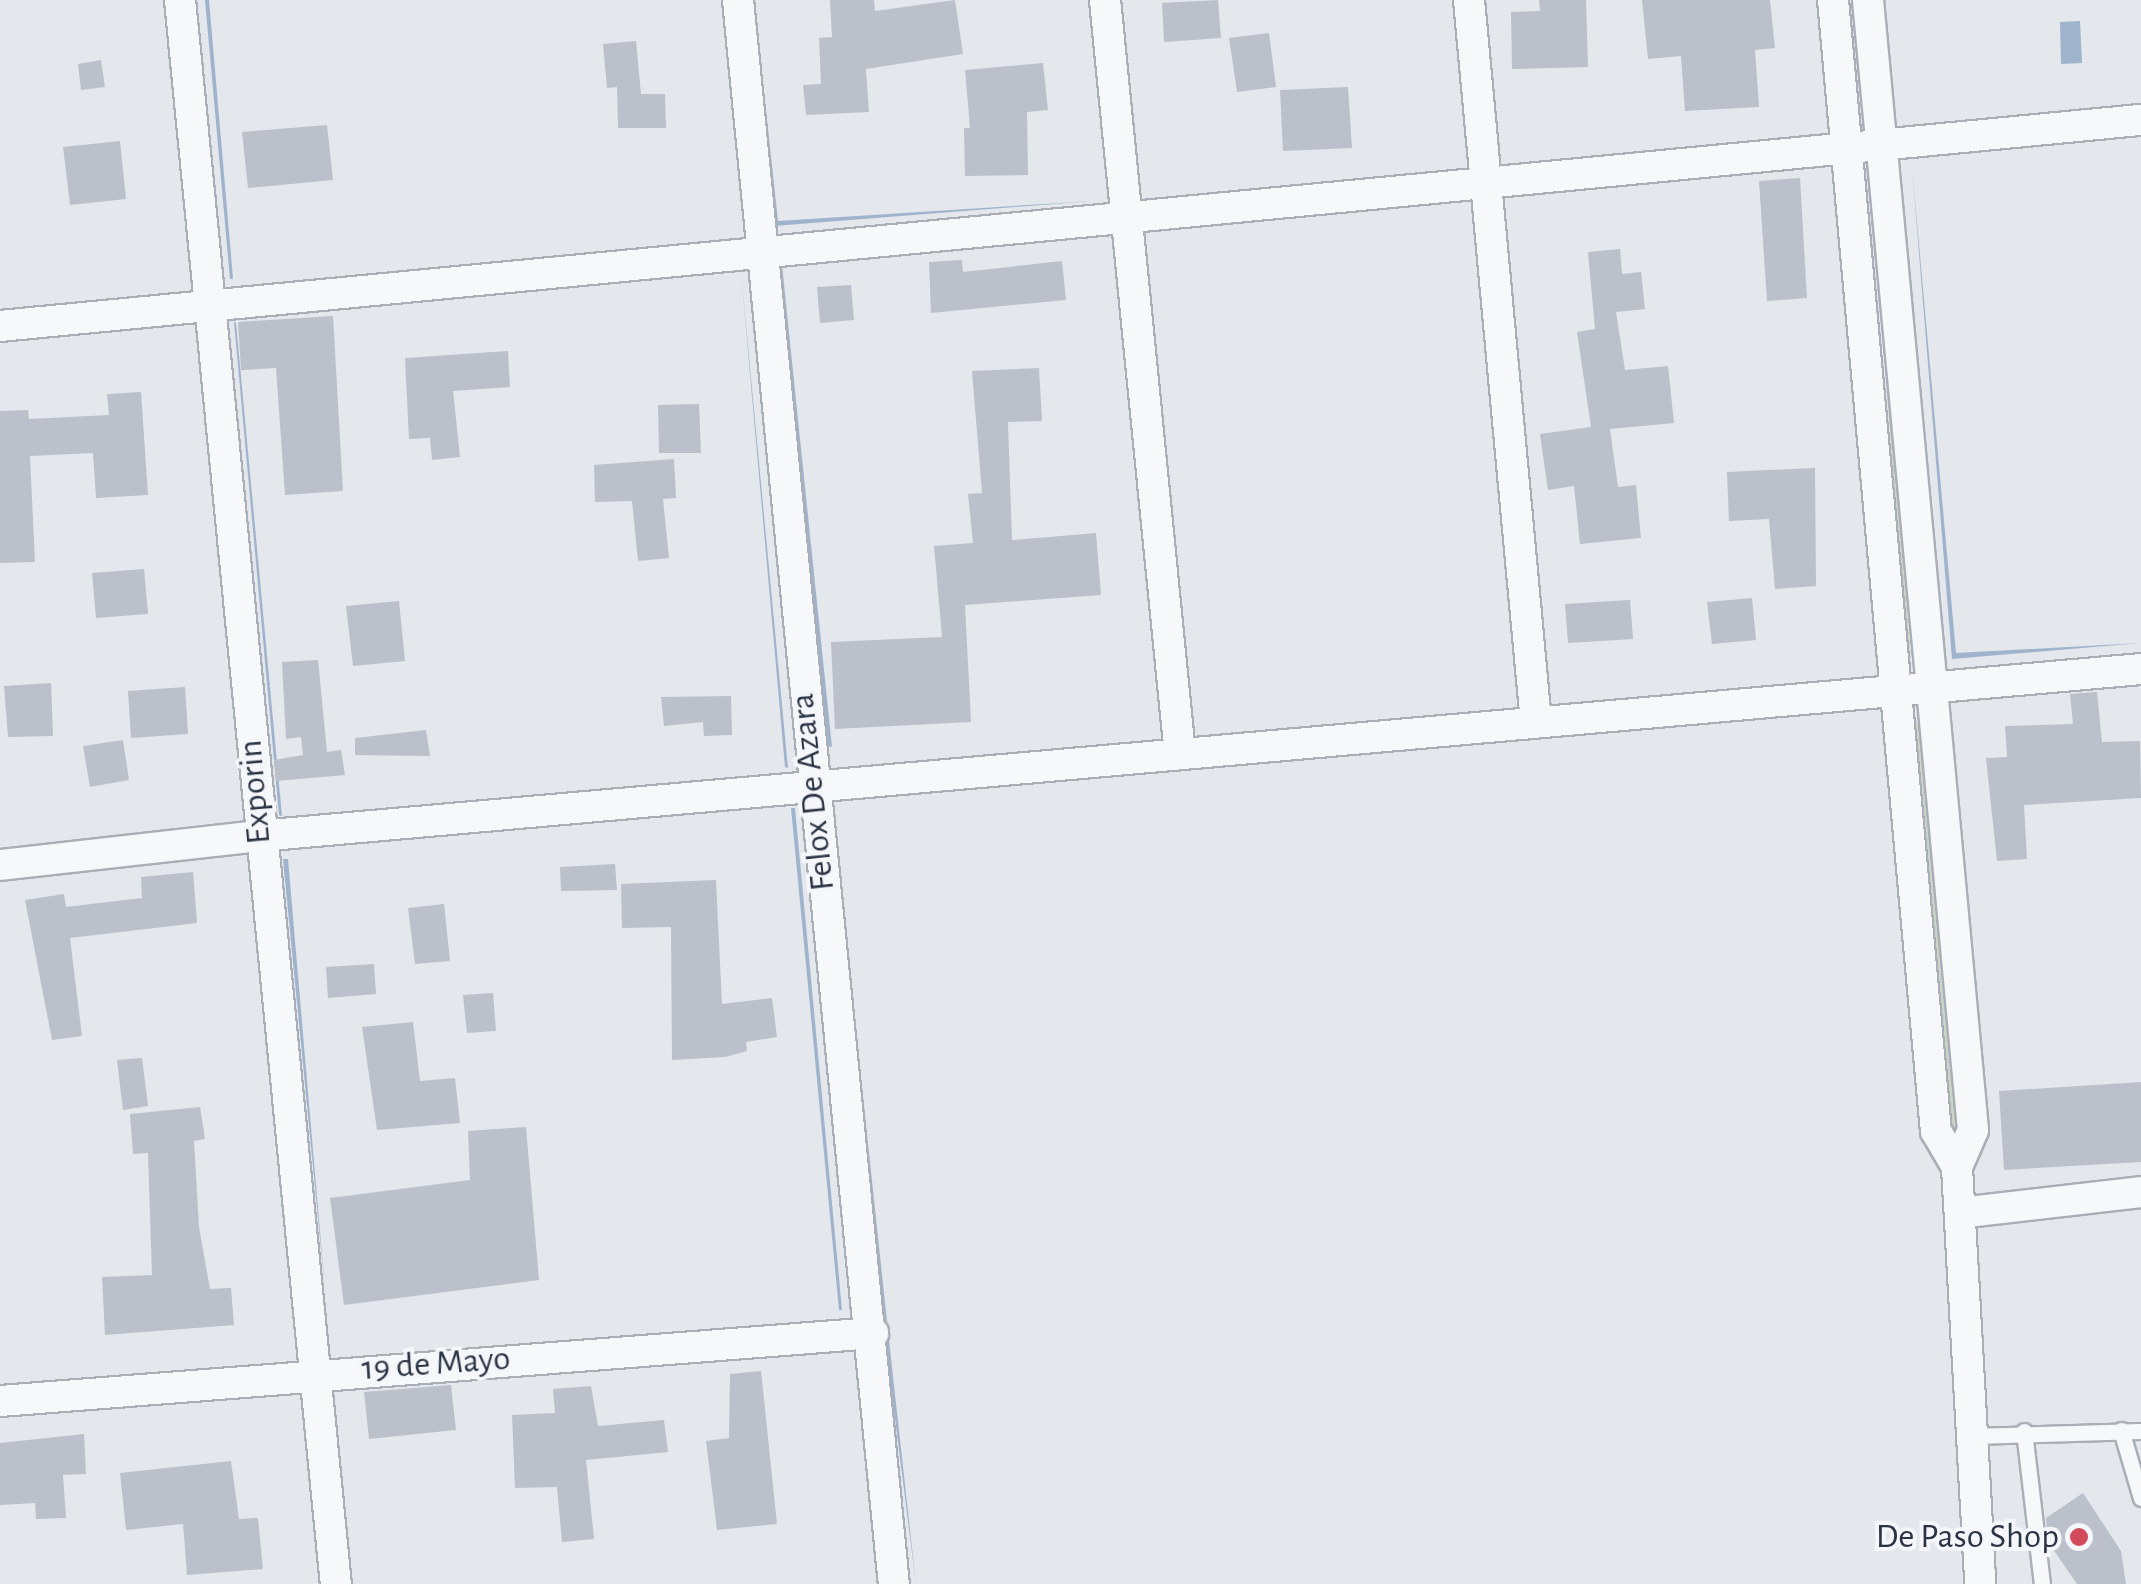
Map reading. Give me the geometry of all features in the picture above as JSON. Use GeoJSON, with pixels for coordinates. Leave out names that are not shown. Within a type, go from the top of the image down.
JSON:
{"type":"FeatureCollection","features":[{"type":"Feature","properties":{"kind":"street","name":"Exporin"},"geometry":{"type":"LineString","coordinates":[[180,0],[259,836],[336,1584]]}},
{"type":"Feature","properties":{"kind":"street","name":"Felox De Azara"},"geometry":{"type":"LineString","coordinates":[[738,0],[811,786],[872,1333],[894,1584]]}},
{"type":"Feature","properties":{"kind":"street"},"geometry":{"type":"LineString","coordinates":[[1105,0],[1180,754]]}},
{"type":"Feature","properties":{"kind":"street"},"geometry":{"type":"LineString","coordinates":[[1469,0],[1536,722]]}},
{"type":"Feature","properties":{"kind":"street"},"geometry":{"type":"LineString","coordinates":[[1834,0],[1936,1131],[1957,1167],[1980,1584]]}},
{"type":"Feature","properties":{"kind":"street"},"geometry":{"type":"LineString","coordinates":[[1868,0],[1973,1130],[1957,1167]]}},
{"type":"Feature","properties":{"kind":"street"},"geometry":{"type":"LineString","coordinates":[[0,326],[2141,120]]}},
{"type":"Feature","properties":{"kind":"street"},"geometry":{"type":"LineString","coordinates":[[0,865],[259,836],[2141,668]]}},
{"type":"Feature","properties":{"kind":"street"},"geometry":{"type":"LineString","coordinates":[[1960,1213],[2141,1192]]}},
{"type":"Feature","properties":{"kind":"street","name":"19 de Mayo"},"geometry":{"type":"LineString","coordinates":[[0,1402],[313,1373],[872,1333]]}},
{"type":"Feature","properties":{"kind":"lane"},"geometry":{"type":"LineString","coordinates":[[2120,1430],[2141,1498]]}},
{"type":"Feature","properties":{"kind":"lane"},"geometry":{"type":"LineString","coordinates":[[2024,1431],[2042,1584]]}},
{"type":"Feature","properties":{"kind":"lane"},"geometry":{"type":"LineString","coordinates":[[1972,1436],[2024,1431],[2141,1431]]}},
{"type":"Feature","properties":{"kind":"green space"},"geometry":{"type":"Polygon","coordinates":[[[1871,171],[1873,174],[1911,658],[1906,656],[1871,171]]]}},
{"type":"Feature","properties":{"kind":"green space"},"geometry":{"type":"Polygon","coordinates":[[[1914,720],[1919,723],[1958,1135],[1951,1135],[1914,720]]]}},
{"type":"Feature","properties":{"kind":"water"},"geometry":{"type":"Polygon","coordinates":[[[205,0],[209,0],[233,279],[230,279],[205,0]]]}},
{"type":"Feature","properties":{"kind":"water"},"geometry":{"type":"Polygon","coordinates":[[[754,0],[778,221],[1092,201],[774,226],[754,0]]]}},
{"type":"Feature","properties":{"kind":"water"},"geometry":{"type":"Polygon","coordinates":[[[2080,21],[2082,63],[2061,64],[2060,22],[2080,21]]]}},
{"type":"Feature","properties":{"kind":"water"},"geometry":{"type":"Polygon","coordinates":[[[1912,167],[1956,653],[2141,643],[1952,659],[1912,167]]]}},
{"type":"Feature","properties":{"kind":"water"},"geometry":{"type":"Polygon","coordinates":[[[782,265],[832,747],[828,746],[782,265]]]}},
{"type":"Feature","properties":{"kind":"water"},"geometry":{"type":"Polygon","coordinates":[[[741,273],[788,768],[785,767],[741,273]]]}},
{"type":"Feature","properties":{"kind":"water"},"geometry":{"type":"Polygon","coordinates":[[[236,323],[282,816],[279,815],[236,323]]]}},
{"type":"Feature","properties":{"kind":"water"},"geometry":{"type":"Polygon","coordinates":[[[832,806],[889,1340],[916,1584],[885,1340],[832,806]]]}},
{"type":"Feature","properties":{"kind":"water"},"geometry":{"type":"Polygon","coordinates":[[[791,808],[795,808],[842,1310],[839,1310],[791,808]]]}},
{"type":"Feature","properties":{"kind":"water"},"geometry":{"type":"Polygon","coordinates":[[[283,859],[288,859],[325,1290],[283,859]]]}},
{"type":"Feature","properties":{"kind":"building"},"geometry":{"type":"Polygon","coordinates":[[[830,0],[874,0],[875,11],[955,0],[963,54],[866,69],[869,112],[806,115],[803,85],[821,84],[819,38],[832,37],[830,0]]]}},
{"type":"Feature","properties":{"kind":"building"},"geometry":{"type":"Polygon","coordinates":[[[1218,0],[1221,38],[1164,42],[1162,3],[1218,0]]]}},
{"type":"Feature","properties":{"kind":"building"},"geometry":{"type":"Polygon","coordinates":[[[1539,0],[1586,0],[1588,67],[1512,69],[1511,12],[1540,11],[1539,0]]]}},
{"type":"Feature","properties":{"kind":"building"},"geometry":{"type":"Polygon","coordinates":[[[1642,0],[1770,0],[1775,48],[1755,50],[1759,107],[1685,111],[1681,56],[1648,59],[1642,0]]]}},
{"type":"Feature","properties":{"kind":"building"},"geometry":{"type":"Polygon","coordinates":[[[1269,33],[1276,87],[1237,92],[1229,38],[1269,33]]]}},
{"type":"Feature","properties":{"kind":"building"},"geometry":{"type":"Polygon","coordinates":[[[636,41],[641,94],[665,94],[666,128],[618,128],[617,87],[607,88],[603,44],[636,41]]]}},
{"type":"Feature","properties":{"kind":"building"},"geometry":{"type":"Polygon","coordinates":[[[101,60],[105,87],[81,90],[78,64],[101,60]]]}},
{"type":"Feature","properties":{"kind":"building"},"geometry":{"type":"Polygon","coordinates":[[[1043,63],[1048,110],[1027,112],[1028,175],[965,176],[964,128],[970,128],[965,70],[1043,63]]]}},
{"type":"Feature","properties":{"kind":"building"},"geometry":{"type":"Polygon","coordinates":[[[1348,87],[1352,148],[1283,151],[1280,90],[1348,87]]]}},
{"type":"Feature","properties":{"kind":"building"},"geometry":{"type":"Polygon","coordinates":[[[327,125],[333,180],[248,188],[242,132],[327,125]]]}},
{"type":"Feature","properties":{"kind":"building"},"geometry":{"type":"Polygon","coordinates":[[[120,141],[126,199],[70,205],[63,147],[120,141]]]}},
{"type":"Feature","properties":{"kind":"building"},"geometry":{"type":"Polygon","coordinates":[[[1800,178],[1807,298],[1767,301],[1759,181],[1800,178]]]}},
{"type":"Feature","properties":{"kind":"building"},"geometry":{"type":"Polygon","coordinates":[[[1620,249],[1622,274],[1641,272],[1645,309],[1616,312],[1625,370],[1668,366],[1674,423],[1610,429],[1618,487],[1636,485],[1641,538],[1580,544],[1574,486],[1548,490],[1540,434],[1591,427],[1577,332],[1595,329],[1588,252],[1620,249]]]}},
{"type":"Feature","properties":{"kind":"building"},"geometry":{"type":"Polygon","coordinates":[[[962,260],[963,272],[1062,261],[1066,300],[931,313],[929,262],[962,260]]]}},
{"type":"Feature","properties":{"kind":"building"},"geometry":{"type":"Polygon","coordinates":[[[851,285],[854,320],[820,323],[817,287],[851,285]]]}},
{"type":"Feature","properties":{"kind":"building"},"geometry":{"type":"Polygon","coordinates":[[[333,316],[343,491],[285,495],[276,368],[241,370],[238,322],[333,316]]]}},
{"type":"Feature","properties":{"kind":"building"},"geometry":{"type":"Polygon","coordinates":[[[508,351],[510,387],[453,391],[460,457],[432,460],[430,438],[409,439],[405,358],[508,351]]]}},
{"type":"Feature","properties":{"kind":"building"},"geometry":{"type":"Polygon","coordinates":[[[1039,368],[1042,421],[1008,422],[1012,540],[1096,533],[1101,595],[965,605],[971,722],[835,729],[831,642],[942,637],[934,546],[973,543],[968,494],[982,493],[972,371],[1039,368]]]}},
{"type":"Feature","properties":{"kind":"building"},"geometry":{"type":"Polygon","coordinates":[[[141,392],[148,495],[96,498],[93,453],[30,456],[35,562],[0,563],[0,411],[28,410],[29,419],[109,415],[107,394],[141,392]]]}},
{"type":"Feature","properties":{"kind":"building"},"geometry":{"type":"Polygon","coordinates":[[[699,404],[701,453],[659,453],[658,405],[699,404]]]}},
{"type":"Feature","properties":{"kind":"building"},"geometry":{"type":"Polygon","coordinates":[[[674,459],[676,498],[663,499],[669,558],[638,561],[632,501],[595,502],[594,465],[674,459]]]}},
{"type":"Feature","properties":{"kind":"building"},"geometry":{"type":"Polygon","coordinates":[[[1815,468],[1816,586],[1775,589],[1769,519],[1729,521],[1727,472],[1815,468]]]}},
{"type":"Feature","properties":{"kind":"building"},"geometry":{"type":"Polygon","coordinates":[[[144,569],[148,614],[96,618],[92,573],[144,569]]]}},
{"type":"Feature","properties":{"kind":"building"},"geometry":{"type":"Polygon","coordinates":[[[1752,598],[1756,640],[1712,644],[1707,602],[1752,598]]]}},
{"type":"Feature","properties":{"kind":"building"},"geometry":{"type":"Polygon","coordinates":[[[1630,600],[1633,639],[1568,643],[1565,604],[1630,600]]]}},
{"type":"Feature","properties":{"kind":"building"},"geometry":{"type":"Polygon","coordinates":[[[399,601],[405,661],[353,666],[346,606],[399,601]]]}},
{"type":"Feature","properties":{"kind":"building"},"geometry":{"type":"Polygon","coordinates":[[[318,660],[327,752],[341,750],[345,775],[276,781],[274,760],[303,755],[301,737],[286,739],[282,662],[318,660]]]}},
{"type":"Feature","properties":{"kind":"building"},"geometry":{"type":"Polygon","coordinates":[[[51,683],[53,736],[8,737],[4,686],[51,683]]]}},
{"type":"Feature","properties":{"kind":"building"},"geometry":{"type":"Polygon","coordinates":[[[185,687],[188,734],[131,738],[128,691],[185,687]]]}},
{"type":"Feature","properties":{"kind":"building"},"geometry":{"type":"Polygon","coordinates":[[[2097,692],[2102,742],[2140,741],[2141,798],[2024,805],[2027,859],[1997,861],[1986,758],[2007,757],[2005,726],[2073,724],[2070,694],[2097,692]]]}},
{"type":"Feature","properties":{"kind":"building"},"geometry":{"type":"Polygon","coordinates":[[[731,696],[732,735],[704,736],[703,722],[664,726],[661,697],[731,696]]]}},
{"type":"Feature","properties":{"kind":"building"},"geometry":{"type":"Polygon","coordinates":[[[426,730],[430,756],[355,755],[355,738],[426,730]]]}},
{"type":"Feature","properties":{"kind":"building"},"geometry":{"type":"Polygon","coordinates":[[[123,740],[129,780],[90,787],[83,746],[123,740]]]}},
{"type":"Feature","properties":{"kind":"building"},"geometry":{"type":"Polygon","coordinates":[[[615,864],[617,890],[561,891],[560,867],[615,864]]]}},
{"type":"Feature","properties":{"kind":"building"},"geometry":{"type":"Polygon","coordinates":[[[193,872],[197,923],[70,938],[82,1036],[52,1040],[25,900],[64,894],[66,907],[142,898],[141,877],[193,872]]]}},
{"type":"Feature","properties":{"kind":"building"},"geometry":{"type":"Polygon","coordinates":[[[716,880],[722,1004],[772,998],[777,1037],[746,1042],[747,1051],[725,1057],[672,1060],[671,927],[622,928],[621,884],[716,880]]]}},
{"type":"Feature","properties":{"kind":"building"},"geometry":{"type":"Polygon","coordinates":[[[444,904],[450,961],[415,964],[408,908],[444,904]]]}},
{"type":"Feature","properties":{"kind":"building"},"geometry":{"type":"Polygon","coordinates":[[[374,964],[376,994],[328,998],[326,967],[374,964]]]}},
{"type":"Feature","properties":{"kind":"building"},"geometry":{"type":"Polygon","coordinates":[[[493,993],[496,1031],[467,1033],[463,995],[493,993]]]}},
{"type":"Feature","properties":{"kind":"building"},"geometry":{"type":"Polygon","coordinates":[[[413,1022],[420,1081],[455,1078],[460,1123],[377,1130],[362,1027],[413,1022]]]}},
{"type":"Feature","properties":{"kind":"building"},"geometry":{"type":"Polygon","coordinates":[[[142,1058],[148,1106],[123,1110],[117,1060],[142,1058]]]}},
{"type":"Feature","properties":{"kind":"building"},"geometry":{"type":"Polygon","coordinates":[[[2141,1082],[2141,1162],[2004,1170],[1999,1091],[2141,1082]]]}},
{"type":"Feature","properties":{"kind":"building"},"geometry":{"type":"Polygon","coordinates":[[[200,1107],[205,1139],[194,1141],[199,1227],[210,1289],[231,1288],[234,1325],[105,1335],[102,1277],[152,1275],[148,1153],[133,1154],[130,1114],[200,1107]]]}},
{"type":"Feature","properties":{"kind":"building"},"geometry":{"type":"Polygon","coordinates":[[[526,1127],[539,1280],[344,1305],[330,1198],[470,1180],[468,1131],[526,1127]]]}},
{"type":"Feature","properties":{"kind":"building"},"geometry":{"type":"Polygon","coordinates":[[[761,1371],[777,1524],[717,1530],[706,1441],[729,1438],[730,1374],[761,1371]]]}},
{"type":"Feature","properties":{"kind":"building"},"geometry":{"type":"Polygon","coordinates":[[[451,1385],[456,1430],[369,1439],[364,1392],[451,1385]]]}},
{"type":"Feature","properties":{"kind":"building"},"geometry":{"type":"Polygon","coordinates":[[[591,1386],[598,1426],[664,1420],[668,1452],[586,1460],[594,1539],[562,1542],[557,1487],[515,1488],[512,1415],[555,1413],[553,1389],[591,1386]]]}},
{"type":"Feature","properties":{"kind":"building"},"geometry":{"type":"Polygon","coordinates":[[[84,1434],[86,1474],[63,1475],[66,1518],[36,1519],[35,1503],[0,1505],[0,1443],[84,1434]]]}},
{"type":"Feature","properties":{"kind":"building"},"geometry":{"type":"Polygon","coordinates":[[[231,1461],[239,1519],[258,1518],[263,1569],[187,1575],[183,1524],[126,1530],[120,1473],[231,1461]]]}},
{"type":"Feature","properties":{"kind":"building","name":"De Paso Shop"},"geometry":{"type":"Polygon","coordinates":[[[2083,1493],[2121,1551],[2126,1584],[2077,1584],[2048,1542],[2046,1518],[2083,1493]]]}},
{"type":"Feature","properties":{"kind":"place","name":"De Paso Shop"},"geometry":{"type":"Point","coordinates":[2079,1537]}}]}
